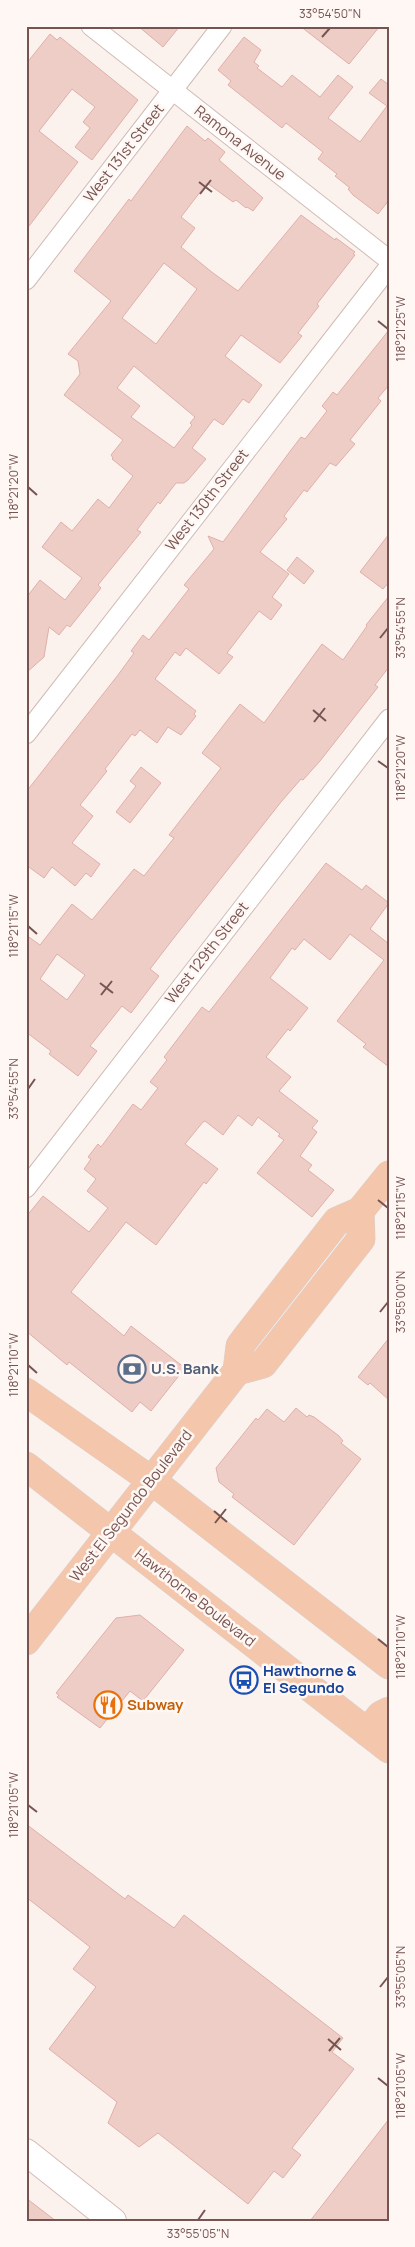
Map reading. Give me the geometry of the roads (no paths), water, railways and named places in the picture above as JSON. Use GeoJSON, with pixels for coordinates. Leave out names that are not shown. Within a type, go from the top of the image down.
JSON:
{"type":"FeatureCollection","features":[{"type":"Feature","properties":{"kind":"main road","name":"West El Segundo Boulevard"},"geometry":{"type":"LineString","coordinates":[[26,1641],[237,1371],[263,1364],[361,1239],[360,1211],[389,1175]]}},
{"type":"Feature","properties":{"kind":"main road"},"geometry":{"type":"LineString","coordinates":[[26,1392],[151,1480],[389,1666]]}},
{"type":"Feature","properties":{"kind":"main road","name":"Hawthorne Boulevard"},"geometry":{"type":"LineString","coordinates":[[26,1466],[389,1749]]}},
{"type":"Feature","properties":{"kind":"main road"},"geometry":{"type":"LineString","coordinates":[[367,1732],[381,1715],[389,1710]]}},
{"type":"Feature","properties":{"kind":"street","name":"Ramona Avenue"},"geometry":{"type":"LineString","coordinates":[[92,26],[389,260]]}},
{"type":"Feature","properties":{"kind":"street","name":"West 131st Street"},"geometry":{"type":"LineString","coordinates":[[26,280],[222,26]]}},
{"type":"Feature","properties":{"kind":"street","name":"West 130th Street"},"geometry":{"type":"LineString","coordinates":[[26,734],[389,266]]}},
{"type":"Feature","properties":{"kind":"street","name":"West 129th Street"},"geometry":{"type":"LineString","coordinates":[[26,1188],[389,719]]}},
{"type":"Feature","properties":{"kind":"street"},"geometry":{"type":"LineString","coordinates":[[26,2152],[113,2221]]}},
{"type":"Feature","properties":{"kind":"place","name":"U.S. Bank"},"geometry":{"type":"Point","coordinates":[132,1369]}},
{"type":"Feature","properties":{"kind":"place","name":"Hawthorne & El Segundo"},"geometry":{"type":"Point","coordinates":[244,1680]}},
{"type":"Feature","properties":{"kind":"place","name":"Subway"},"geometry":{"type":"Point","coordinates":[108,1705]}}]}
